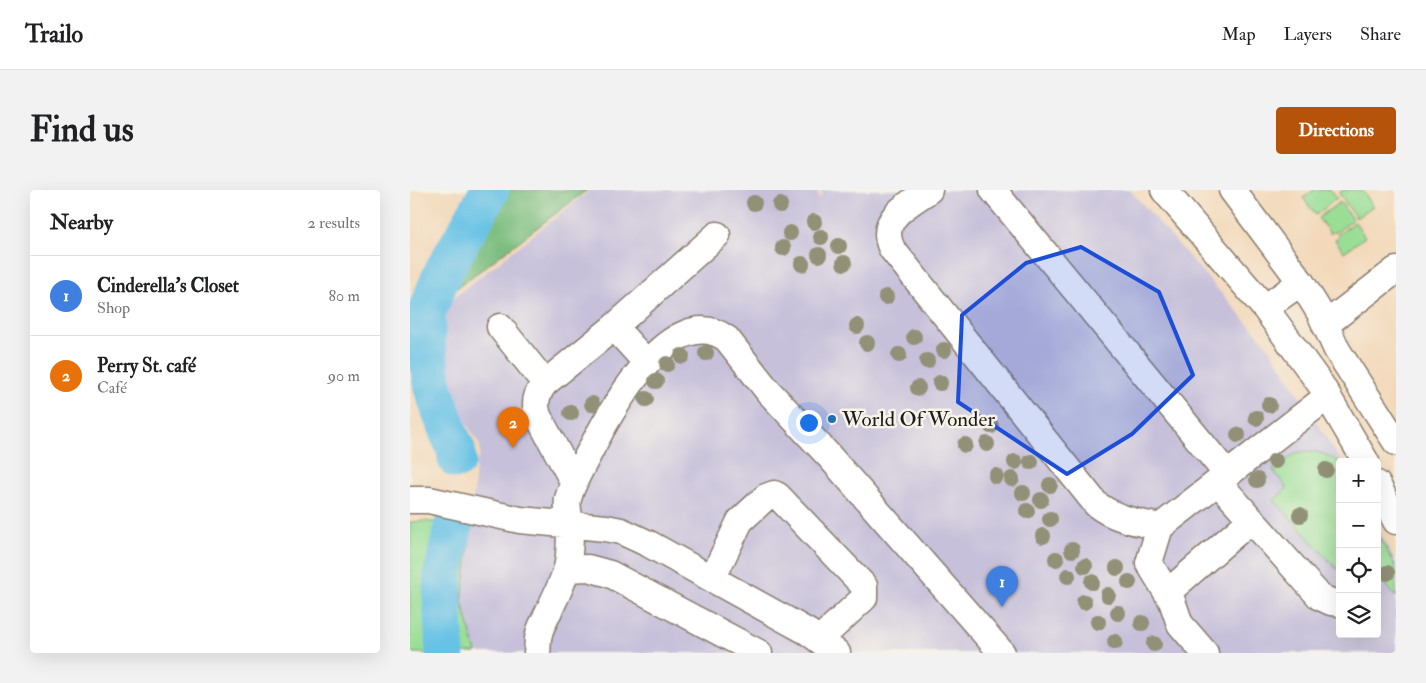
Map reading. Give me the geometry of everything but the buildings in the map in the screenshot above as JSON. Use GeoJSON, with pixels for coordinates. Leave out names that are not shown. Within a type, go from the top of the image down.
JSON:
{"type":"FeatureCollection","features":[{"type":"Feature","properties":{"kind":"street"},"geometry":{"type":"LineString","coordinates":[[929,190],[896,214],[889,226],[888,236],[892,249],[1096,504],[1113,515],[1160,527]]}},
{"type":"Feature","properties":{"kind":"street"},"geometry":{"type":"LineString","coordinates":[[993,190],[1223,478],[1251,520],[1320,596],[1330,602],[1336,603]]}},
{"type":"Feature","properties":{"kind":"street"},"geometry":{"type":"LineString","coordinates":[[1164,190],[1265,308],[1309,367],[1364,458]]}},
{"type":"Feature","properties":{"kind":"street"},"geometry":{"type":"LineString","coordinates":[[1232,190],[1301,282],[1315,304],[1337,350],[1396,442]]}},
{"type":"Feature","properties":{"kind":"street"},"geometry":{"type":"LineString","coordinates":[[574,483],[538,416],[535,407],[539,390],[545,383],[614,327],[717,235]]}},
{"type":"Feature","properties":{"kind":"street"},"geometry":{"type":"LineString","coordinates":[[1325,325],[1396,270]]}},
{"type":"Feature","properties":{"kind":"street"},"geometry":{"type":"LineString","coordinates":[[1265,308],[1301,282]]}},
{"type":"Feature","properties":{"kind":"street"},"geometry":{"type":"LineString","coordinates":[[500,327],[545,383]]}},
{"type":"Feature","properties":{"kind":"street"},"geometry":{"type":"LineString","coordinates":[[614,327],[647,363]]}},
{"type":"Feature","properties":{"kind":"street"},"geometry":{"type":"LineString","coordinates":[[538,653],[539,633],[567,570],[570,525],[567,502],[574,483],[611,412],[647,363],[669,343],[691,332],[709,330],[719,333],[727,339],[768,391],[829,456],[1002,653]]}},
{"type":"Feature","properties":{"kind":"street"},"geometry":{"type":"LineString","coordinates":[[1205,653],[1180,624],[1168,592],[1150,563],[1160,527],[1328,396]]}},
{"type":"Feature","properties":{"kind":"street"},"geometry":{"type":"LineString","coordinates":[[1381,492],[1396,521]]}},
{"type":"Feature","properties":{"kind":"street"},"geometry":{"type":"LineString","coordinates":[[416,495],[505,518],[536,523],[621,531],[712,578],[828,646],[864,598],[864,586],[774,494],[766,497],[740,521],[712,578]]}},
{"type":"Feature","properties":{"kind":"street"},"geometry":{"type":"LineString","coordinates":[[1168,592],[1251,520]]}},
{"type":"Feature","properties":{"kind":"street"},"geometry":{"type":"LineString","coordinates":[[567,570],[588,568],[610,574],[759,653]]}},
{"type":"Feature","properties":{"kind":"highlighted area"},"geometry":{"type":"Polygon","coordinates":[[[1081,247],[1159,292],[1193,375],[1132,434],[1067,474],[958,402],[962,315],[1026,263],[1081,247]]]}},
{"type":"Feature","properties":{"kind":"shaded area"},"geometry":{"type":"Polygon","coordinates":[[[590,190],[816,190],[820,199],[823,190],[1130,190],[1268,346],[1339,458],[1336,458],[1336,638],[1381,638],[1381,535],[1396,563],[1396,653],[476,653],[462,601],[476,465],[480,455],[480,445],[451,398],[440,362],[442,307],[590,190]]]}},
{"type":"Feature","properties":{"kind":"green space"},"geometry":{"type":"Polygon","coordinates":[[[494,190],[587,190],[420,316],[494,190]]]}},
{"type":"Feature","properties":{"kind":"green space"},"geometry":{"type":"Polygon","coordinates":[[[1314,190],[1331,190],[1337,198],[1316,215],[1303,198],[1314,190]]]}},
{"type":"Feature","properties":{"kind":"green space"},"geometry":{"type":"Polygon","coordinates":[[[1343,190],[1362,190],[1373,206],[1356,218],[1339,193],[1343,190]]]}},
{"type":"Feature","properties":{"kind":"green space"},"geometry":{"type":"Polygon","coordinates":[[[1340,202],[1353,220],[1331,234],[1318,218],[1340,202]]]}},
{"type":"Feature","properties":{"kind":"green space"},"geometry":{"type":"Polygon","coordinates":[[[1355,222],[1365,237],[1344,252],[1335,240],[1339,237],[1337,235],[1355,222]]]}},
{"type":"Feature","properties":{"kind":"green space"},"geometry":{"type":"Polygon","coordinates":[[[1305,451],[1315,452],[1324,454],[1336,461],[1336,568],[1274,500],[1287,488],[1273,470],[1296,453],[1305,451]]]}},
{"type":"Feature","properties":{"kind":"green space"},"geometry":{"type":"Polygon","coordinates":[[[425,521],[471,527],[462,601],[476,653],[410,653],[410,522],[425,521]]]}},
{"type":"Feature","properties":{"kind":"green space"},"geometry":{"type":"Polygon","coordinates":[[[1381,539],[1396,568],[1396,597],[1381,580],[1381,539]]]}},
{"type":"Feature","properties":{"kind":"waterway"},"geometry":{"type":"LineString","coordinates":[[457,459],[456,449],[433,388],[426,345],[426,313],[443,272],[490,190]]}},
{"type":"Feature","properties":{"kind":"waterway"},"geometry":{"type":"LineString","coordinates":[[445,653],[442,596],[443,574],[454,523]]}},
{"type":"Feature","properties":{"kind":"place","name":"World Of Wonder"},"geometry":{"type":"Point","coordinates":[832,419]}},
{"type":"Feature","properties":{"kind":"place","name":"Perry St. café"},"geometry":{"type":"Point","coordinates":[513,448]}},
{"type":"Feature","properties":{"kind":"place","name":"Cinderella’s Closet"},"geometry":{"type":"Point","coordinates":[1002,607]}}]}
